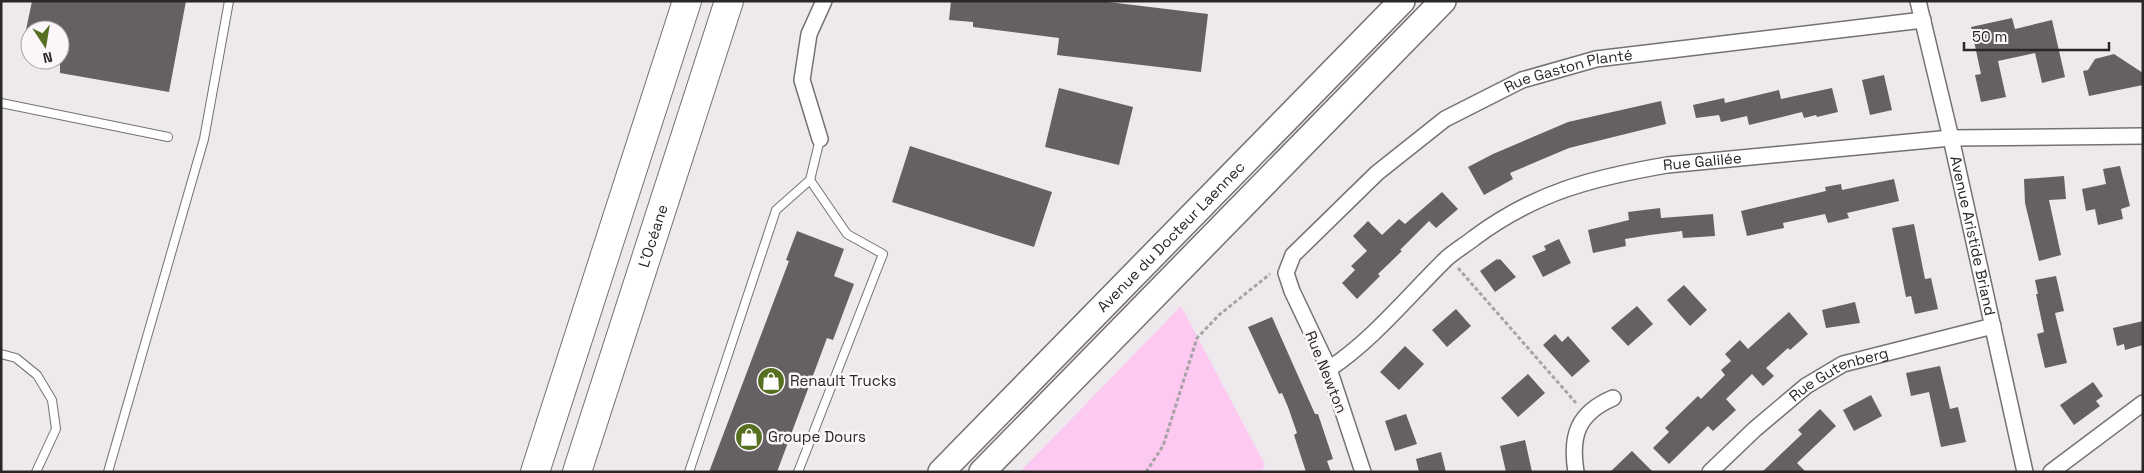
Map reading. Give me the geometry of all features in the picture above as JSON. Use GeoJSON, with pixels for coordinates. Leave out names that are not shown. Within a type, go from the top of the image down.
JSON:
{"type":"FeatureCollection","features":[{"type":"Feature","properties":{"kind":"highway"},"geometry":{"type":"LineString","coordinates":[[535,472],[687,1]]}},
{"type":"Feature","properties":{"kind":"highway","name":"L’Océane"},"geometry":{"type":"LineString","coordinates":[[577,472],[729,1]]}},
{"type":"Feature","properties":{"kind":"main road","name":"Avenue du Docteur Laennec"},"geometry":{"type":"LineString","coordinates":[[941,472],[1402,1]]}},
{"type":"Feature","properties":{"kind":"main road","name":"Avenue du Docteur Laennec"},"geometry":{"type":"LineString","coordinates":[[982,472],[1443,1]]}},
{"type":"Feature","properties":{"kind":"street"},"geometry":{"type":"LineString","coordinates":[[820,139],[802,80],[809,34],[824,1]]}},
{"type":"Feature","properties":{"kind":"street","name":"Avenue Aristide Briand"},"geometry":{"type":"LineString","coordinates":[[1920,2],[2025,472]]}},
{"type":"Feature","properties":{"kind":"street","name":"Rue Gaston Planté"},"geometry":{"type":"LineString","coordinates":[[1286,274],[1293,255],[1377,173],[1445,119],[1522,80],[1596,59],[1923,20]]}},
{"type":"Feature","properties":{"kind":"street","name":"Rue Galilée"},"geometry":{"type":"LineString","coordinates":[[1329,369],[1352,353],[1408,301],[1448,257],[1501,218],[1540,198],[1579,184],[1667,165],[1951,138],[2143,136]]}},
{"type":"Feature","properties":{"kind":"street","name":"Rue Newton"},"geometry":{"type":"LineString","coordinates":[[1286,274],[1292,291],[1329,369],[1363,472]]}},
{"type":"Feature","properties":{"kind":"street","name":"Rue Gutenberg"},"geometry":{"type":"LineString","coordinates":[[1710,472],[1755,429],[1806,386],[1843,364],[1993,326]]}},
{"type":"Feature","properties":{"kind":"street"},"geometry":{"type":"LineString","coordinates":[[1576,472],[1574,441],[1586,415],[1598,405],[1613,398]]}},
{"type":"Feature","properties":{"kind":"street"},"geometry":{"type":"LineString","coordinates":[[2051,472],[2143,403]]}},
{"type":"Feature","properties":{"kind":"lane"},"geometry":{"type":"LineString","coordinates":[[108,472],[204,140],[229,1]]}},
{"type":"Feature","properties":{"kind":"lane"},"geometry":{"type":"LineString","coordinates":[[1,103],[168,137]]}},
{"type":"Feature","properties":{"kind":"lane"},"geometry":{"type":"LineString","coordinates":[[689,472],[776,210],[810,180],[820,139]]}},
{"type":"Feature","properties":{"kind":"lane"},"geometry":{"type":"LineString","coordinates":[[798,472],[883,254],[847,234],[810,180]]}},
{"type":"Feature","properties":{"kind":"lane"},"geometry":{"type":"LineString","coordinates":[[1,354],[16,358],[37,375],[52,400],[56,429],[36,472]]}},
{"type":"Feature","properties":{"kind":"path"},"geometry":{"type":"LineString","coordinates":[[1448,257],[1586,415]]}},
{"type":"Feature","properties":{"kind":"path"},"geometry":{"type":"LineString","coordinates":[[1146,472],[1163,446],[1197,338],[1219,316],[1273,272],[1286,274]]}},
{"type":"Feature","properties":{"kind":"shaded area"},"geometry":{"type":"Polygon","coordinates":[[[1181,306],[1265,465],[1261,472],[1020,472],[1181,306]]]}},
{"type":"Feature","properties":{"kind":"building"},"geometry":{"type":"Polygon","coordinates":[[[32,1],[186,1],[169,92],[60,73],[60,70],[70,70],[70,20],[28,20],[32,1]]]}},
{"type":"Feature","properties":{"kind":"building"},"geometry":{"type":"Polygon","coordinates":[[[951,1],[1100,1],[1208,14],[1201,72],[1057,55],[1059,38],[973,27],[973,22],[949,20],[951,1]]]}},
{"type":"Feature","properties":{"kind":"building"},"geometry":{"type":"Polygon","coordinates":[[[2012,18],[2015,29],[2052,20],[2065,77],[2042,83],[2035,53],[1998,61],[2006,97],[1981,102],[1975,75],[1981,74],[1971,27],[2012,18]]]}},
{"type":"Feature","properties":{"kind":"building"},"geometry":{"type":"Polygon","coordinates":[[[2114,54],[2143,73],[2143,85],[2089,96],[2083,71],[2088,70],[2095,59],[2114,54]]]}},
{"type":"Feature","properties":{"kind":"building"},"geometry":{"type":"Polygon","coordinates":[[[1884,75],[1892,110],[1870,115],[1862,80],[1884,75]]]}},
{"type":"Feature","properties":{"kind":"building"},"geometry":{"type":"Polygon","coordinates":[[[1059,88],[1133,107],[1119,165],[1045,147],[1059,88]]]}},
{"type":"Feature","properties":{"kind":"building"},"geometry":{"type":"Polygon","coordinates":[[[1832,88],[1838,112],[1817,117],[1816,115],[1804,118],[1802,112],[1749,125],[1747,116],[1721,122],[1719,115],[1696,118],[1693,105],[1724,98],[1725,103],[1779,90],[1781,99],[1832,88]]]}},
{"type":"Feature","properties":{"kind":"building"},"geometry":{"type":"Polygon","coordinates":[[[1661,101],[1666,124],[1569,148],[1510,173],[1513,179],[1484,195],[1468,167],[1493,154],[1568,122],[1661,101]]]}},
{"type":"Feature","properties":{"kind":"building"},"geometry":{"type":"Polygon","coordinates":[[[910,146],[1052,192],[1034,247],[892,202],[910,146]]]}},
{"type":"Feature","properties":{"kind":"building"},"geometry":{"type":"Polygon","coordinates":[[[2120,166],[2130,206],[2121,209],[2123,219],[2098,225],[2095,209],[2086,211],[2082,189],[2106,184],[2103,169],[2120,166]]]}},
{"type":"Feature","properties":{"kind":"building"},"geometry":{"type":"Polygon","coordinates":[[[2064,176],[2066,199],[2049,200],[2061,255],[2039,261],[2025,203],[2024,179],[2064,176]]]}},
{"type":"Feature","properties":{"kind":"building"},"geometry":{"type":"Polygon","coordinates":[[[1894,179],[1899,201],[1847,213],[1849,218],[1828,223],[1825,214],[1783,223],[1784,228],[1747,236],[1741,211],[1826,191],[1825,187],[1841,184],[1842,190],[1894,179]]]}},
{"type":"Feature","properties":{"kind":"building"},"geometry":{"type":"Polygon","coordinates":[[[1442,192],[1458,209],[1436,228],[1429,221],[1400,250],[1402,251],[1378,274],[1380,276],[1357,299],[1342,283],[1355,270],[1351,266],[1367,251],[1353,236],[1368,221],[1382,235],[1399,219],[1405,224],[1442,192]]]}},
{"type":"Feature","properties":{"kind":"building"},"geometry":{"type":"Polygon","coordinates":[[[1660,208],[1661,218],[1713,214],[1715,236],[1683,238],[1682,231],[1650,235],[1625,239],[1626,246],[1593,253],[1588,230],[1629,220],[1628,212],[1660,208]]]}},
{"type":"Feature","properties":{"kind":"building"},"geometry":{"type":"Polygon","coordinates":[[[1914,224],[1925,279],[1931,278],[1938,309],[1915,314],[1911,296],[1906,297],[1892,228],[1914,224]]]}},
{"type":"Feature","properties":{"kind":"building"},"geometry":{"type":"Polygon","coordinates":[[[797,231],[844,249],[834,276],[854,284],[833,340],[827,338],[777,472],[709,472],[789,261],[786,260],[797,231]]]}},
{"type":"Feature","properties":{"kind":"building"},"geometry":{"type":"Polygon","coordinates":[[[1559,239],[1571,263],[1543,277],[1532,256],[1546,250],[1544,246],[1559,239]]]}},
{"type":"Feature","properties":{"kind":"building"},"geometry":{"type":"Polygon","coordinates":[[[1497,259],[1500,259],[1516,277],[1495,292],[1480,271],[1497,259]]]}},
{"type":"Feature","properties":{"kind":"building"},"geometry":{"type":"Polygon","coordinates":[[[2056,276],[2064,311],[2055,313],[2067,363],[2045,368],[2037,334],[2044,332],[2035,280],[2056,276]]]}},
{"type":"Feature","properties":{"kind":"building"},"geometry":{"type":"Polygon","coordinates":[[[1684,285],[1707,310],[1690,326],[1667,300],[1684,285]]]}},
{"type":"Feature","properties":{"kind":"building"},"geometry":{"type":"Polygon","coordinates":[[[1855,302],[1860,323],[1826,328],[1822,310],[1855,302]]]}},
{"type":"Feature","properties":{"kind":"building"},"geometry":{"type":"Polygon","coordinates":[[[1637,306],[1653,324],[1628,346],[1611,328],[1637,306]]]}},
{"type":"Feature","properties":{"kind":"building"},"geometry":{"type":"Polygon","coordinates":[[[1456,309],[1471,326],[1447,347],[1432,330],[1456,309]]]}},
{"type":"Feature","properties":{"kind":"building"},"geometry":{"type":"Polygon","coordinates":[[[1789,312],[1808,334],[1790,350],[1788,348],[1766,368],[1774,376],[1763,386],[1752,374],[1726,399],[1736,410],[1713,431],[1708,426],[1669,464],[1653,448],[1669,432],[1665,428],[1698,396],[1701,399],[1725,375],[1721,370],[1731,361],[1725,354],[1740,340],[1748,349],[1789,312]]]}},
{"type":"Feature","properties":{"kind":"building"},"geometry":{"type":"Polygon","coordinates":[[[1272,317],[1315,414],[1318,414],[1333,459],[1327,461],[1331,472],[1306,472],[1294,435],[1297,433],[1288,407],[1282,393],[1279,394],[1248,327],[1272,317]]]}},
{"type":"Feature","properties":{"kind":"building"},"geometry":{"type":"Polygon","coordinates":[[[2143,321],[2143,345],[2125,350],[2124,344],[2117,346],[2113,328],[2143,321]]]}},
{"type":"Feature","properties":{"kind":"building"},"geometry":{"type":"Polygon","coordinates":[[[1555,334],[1562,342],[1568,336],[1590,361],[1572,377],[1543,345],[1555,334]]]}},
{"type":"Feature","properties":{"kind":"building"},"geometry":{"type":"Polygon","coordinates":[[[1405,346],[1424,364],[1399,390],[1380,372],[1405,346]]]}},
{"type":"Feature","properties":{"kind":"building"},"geometry":{"type":"Polygon","coordinates":[[[1940,366],[1950,409],[1958,407],[1966,442],[1941,447],[1929,392],[1911,396],[1906,373],[1940,366]]]}},
{"type":"Feature","properties":{"kind":"building"},"geometry":{"type":"Polygon","coordinates":[[[1528,374],[1545,393],[1518,417],[1501,398],[1528,374]]]}},
{"type":"Feature","properties":{"kind":"building"},"geometry":{"type":"Polygon","coordinates":[[[2093,382],[2103,396],[2096,401],[2100,406],[2074,425],[2060,405],[2093,382]]]}},
{"type":"Feature","properties":{"kind":"building"},"geometry":{"type":"Polygon","coordinates":[[[1871,395],[1882,416],[1854,431],[1843,410],[1871,395]]]}},
{"type":"Feature","properties":{"kind":"building"},"geometry":{"type":"Polygon","coordinates":[[[1820,409],[1836,426],[1797,463],[1806,472],[1762,472],[1802,434],[1798,430],[1820,409]]]}},
{"type":"Feature","properties":{"kind":"building"},"geometry":{"type":"Polygon","coordinates":[[[1406,414],[1417,444],[1395,451],[1385,421],[1406,414]]]}},
{"type":"Feature","properties":{"kind":"building"},"geometry":{"type":"Polygon","coordinates":[[[1525,440],[1532,472],[1506,472],[1500,446],[1525,440]]]}},
{"type":"Feature","properties":{"kind":"building"},"geometry":{"type":"Polygon","coordinates":[[[1632,451],[1653,472],[1610,472],[1632,451]]]}},
{"type":"Feature","properties":{"kind":"building"},"geometry":{"type":"Polygon","coordinates":[[[1441,452],[1446,472],[1419,472],[1416,459],[1441,452]]]}},
{"type":"Feature","properties":{"kind":"place","name":"Renault Trucks"},"geometry":{"type":"Point","coordinates":[771,381]}},
{"type":"Feature","properties":{"kind":"place","name":"Groupe Dours"},"geometry":{"type":"Point","coordinates":[749,437]}}]}
